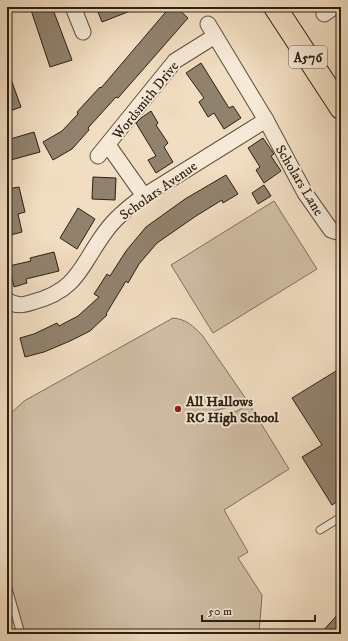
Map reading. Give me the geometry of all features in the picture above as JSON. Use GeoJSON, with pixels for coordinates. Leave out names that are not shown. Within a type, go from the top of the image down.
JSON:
{"type":"FeatureCollection","features":[{"type":"Feature","properties":{"kind":"main road","name":"A576"},"geometry":{"type":"LineString","coordinates":[[275,7],[341,108]]}},
{"type":"Feature","properties":{"kind":"street"},"geometry":{"type":"LineString","coordinates":[[73,7],[83,32]]}},
{"type":"Feature","properties":{"kind":"street","name":"Wordsmith Drive"},"geometry":{"type":"LineString","coordinates":[[98,156],[175,60],[211,30],[266,120]]}},
{"type":"Feature","properties":{"kind":"street","name":"Scholars Avenue"},"geometry":{"type":"LineString","coordinates":[[7,300],[12,304],[22,305],[43,300],[64,289],[73,281],[115,220],[144,196],[266,120]]}},
{"type":"Feature","properties":{"kind":"street","name":"Scholars Lane"},"geometry":{"type":"LineString","coordinates":[[266,120],[305,193],[331,230],[341,233]]}},
{"type":"Feature","properties":{"kind":"street"},"geometry":{"type":"LineString","coordinates":[[108,145],[144,196]]}},
{"type":"Feature","properties":{"kind":"lane"},"geometry":{"type":"LineString","coordinates":[[320,530],[341,517]]}},
{"type":"Feature","properties":{"kind":"lane"},"geometry":{"type":"LineString","coordinates":[[7,584],[21,634]]}},
{"type":"Feature","properties":{"kind":"lane"},"geometry":{"type":"LineString","coordinates":[[7,616],[15,614]]}},
{"type":"Feature","properties":{"kind":"shaded area"},"geometry":{"type":"Polygon","coordinates":[[[274,201],[317,269],[213,333],[171,265],[274,201]]]}},
{"type":"Feature","properties":{"kind":"shaded area","name":"All Hallows RC High School"},"geometry":{"type":"Polygon","coordinates":[[[173,318],[186,321],[202,335],[246,399],[233,406],[195,416],[197,424],[237,411],[249,404],[289,469],[224,510],[248,552],[238,558],[262,595],[259,634],[24,634],[7,572],[7,417],[24,401],[173,318]]]}},
{"type":"Feature","properties":{"kind":"building"},"geometry":{"type":"Polygon","coordinates":[[[30,7],[52,7],[72,60],[50,67],[30,7]]]}},
{"type":"Feature","properties":{"kind":"building"},"geometry":{"type":"Polygon","coordinates":[[[96,7],[138,7],[138,8],[102,22],[96,7]]]}},
{"type":"Feature","properties":{"kind":"building"},"geometry":{"type":"Polygon","coordinates":[[[170,7],[176,7],[188,18],[118,98],[116,97],[88,128],[89,130],[72,149],[53,160],[43,142],[62,131],[78,114],[77,112],[100,87],[101,88],[170,7]]]}},
{"type":"Feature","properties":{"kind":"building"},"geometry":{"type":"Polygon","coordinates":[[[201,63],[229,108],[233,106],[241,118],[224,129],[214,113],[208,117],[199,102],[204,98],[186,73],[201,63]]]}},
{"type":"Feature","properties":{"kind":"building"},"geometry":{"type":"Polygon","coordinates":[[[9,74],[21,107],[7,112],[7,75],[9,74]]]}},
{"type":"Feature","properties":{"kind":"building"},"geometry":{"type":"Polygon","coordinates":[[[151,111],[158,123],[156,125],[168,143],[164,147],[173,162],[156,173],[148,160],[156,156],[136,123],[151,111]]]}},
{"type":"Feature","properties":{"kind":"building"},"geometry":{"type":"Polygon","coordinates":[[[34,132],[40,152],[7,161],[7,140],[34,132]]]}},
{"type":"Feature","properties":{"kind":"building"},"geometry":{"type":"Polygon","coordinates":[[[263,138],[274,154],[271,156],[281,171],[264,183],[256,170],[260,167],[248,148],[263,138]]]}},
{"type":"Feature","properties":{"kind":"building"},"geometry":{"type":"Polygon","coordinates":[[[226,175],[238,194],[223,203],[222,200],[157,243],[139,264],[128,283],[126,281],[106,314],[107,315],[90,331],[44,352],[25,357],[20,338],[34,334],[57,323],[59,326],[78,316],[99,297],[94,294],[107,274],[110,276],[126,251],[146,227],[185,199],[226,175]]]}},
{"type":"Feature","properties":{"kind":"building"},"geometry":{"type":"Polygon","coordinates":[[[93,177],[116,178],[115,200],[92,199],[93,177]]]}},
{"type":"Feature","properties":{"kind":"building"},"geometry":{"type":"Polygon","coordinates":[[[264,185],[271,196],[258,204],[252,193],[264,185]]]}},
{"type":"Feature","properties":{"kind":"building"},"geometry":{"type":"Polygon","coordinates":[[[19,187],[25,212],[18,214],[22,232],[7,236],[7,189],[19,187]]]}},
{"type":"Feature","properties":{"kind":"building"},"geometry":{"type":"Polygon","coordinates":[[[78,208],[95,219],[77,249],[60,238],[78,208]]]}},
{"type":"Feature","properties":{"kind":"building"},"geometry":{"type":"Polygon","coordinates":[[[54,252],[59,271],[26,279],[27,283],[14,287],[9,266],[31,261],[30,258],[54,252]]]}},
{"type":"Feature","properties":{"kind":"building","name":"All Hallows RC High School"},"geometry":{"type":"Polygon","coordinates":[[[341,368],[341,499],[332,505],[302,457],[322,445],[292,398],[341,368]]]}},
{"type":"Feature","properties":{"kind":"building"},"geometry":{"type":"Polygon","coordinates":[[[341,611],[341,634],[320,634],[341,611]]]}},
{"type":"Feature","properties":{"kind":"place","name":"All Hallows RC High School"},"geometry":{"type":"Point","coordinates":[178,409]}}]}
